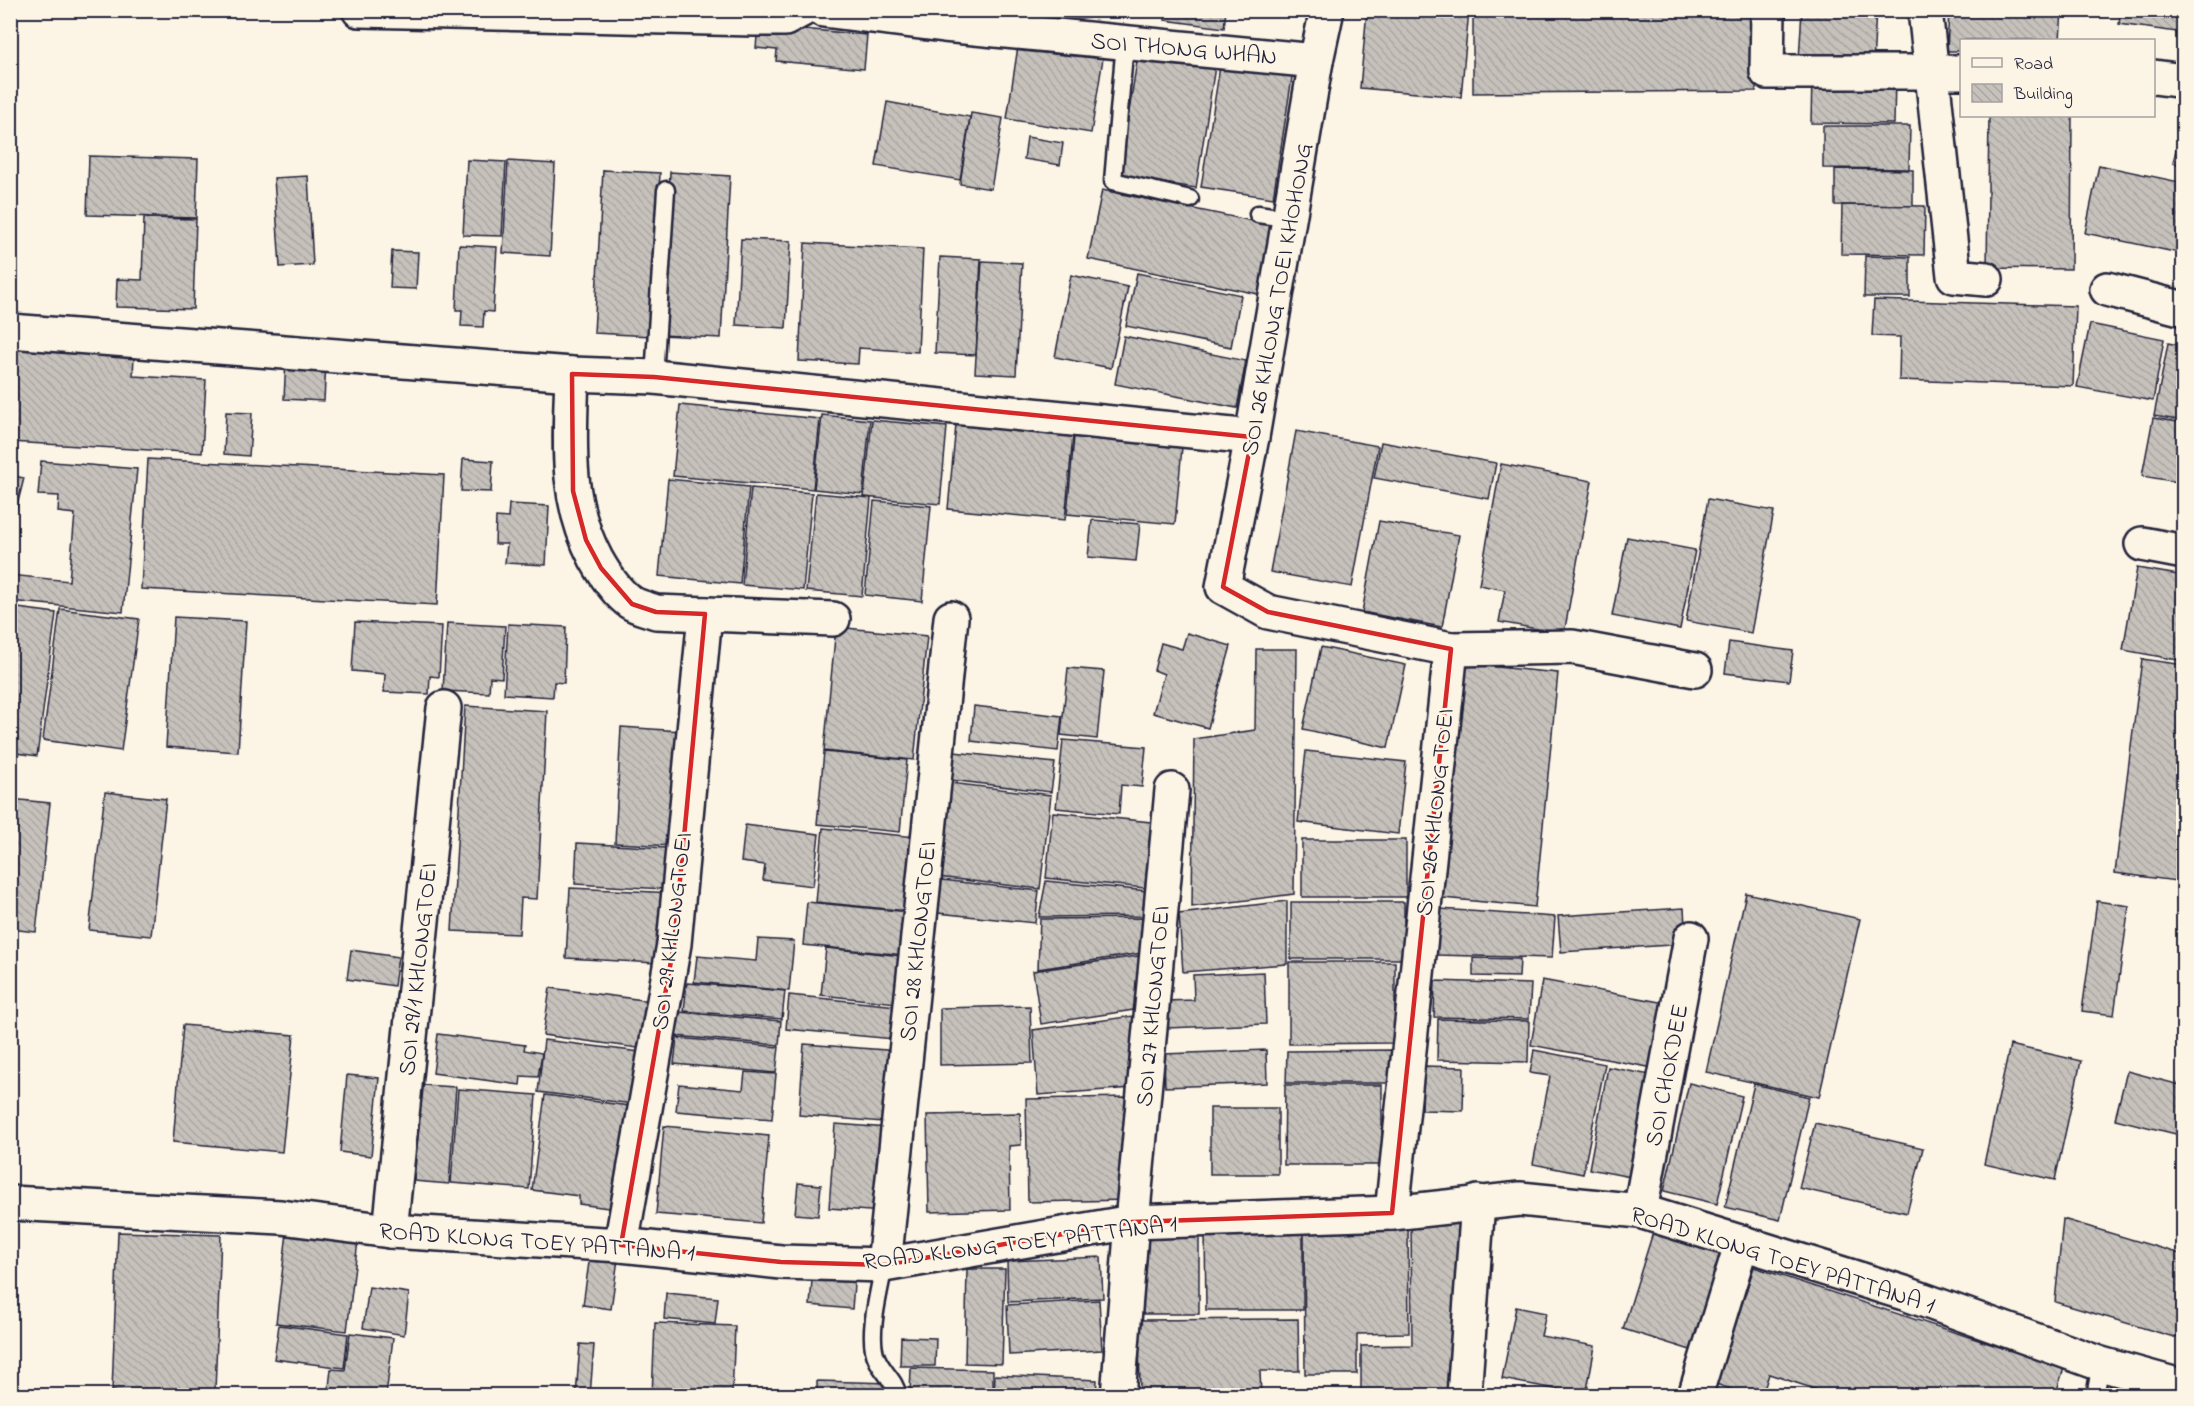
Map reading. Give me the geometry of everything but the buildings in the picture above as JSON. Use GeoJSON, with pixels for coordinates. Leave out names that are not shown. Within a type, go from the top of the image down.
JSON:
{"type":"FeatureCollection","features":[{"type":"Feature","properties":{"kind":"street"},"geometry":{"type":"LineString","coordinates":[[359,10],[754,19],[785,19],[802,10]]}},
{"type":"Feature","properties":{"kind":"street","name":"SOI THONG WHAN"},"geometry":{"type":"LineString","coordinates":[[822,10],[944,25],[1316,61]]}},
{"type":"Feature","properties":{"kind":"street","name":"SOI 26 KHLONG TOEI KHOHONG"},"geometry":{"type":"LineString","coordinates":[[1327,10],[1316,61],[1291,219],[1252,437],[1223,587],[1268,612],[1451,649]]}},
{"type":"Feature","properties":{"kind":"street"},"geometry":{"type":"LineString","coordinates":[[1768,10],[1767,72],[1947,72]]}},
{"type":"Feature","properties":{"kind":"street"},"geometry":{"type":"LineString","coordinates":[[1925,10],[1947,72],[1954,276],[1986,279]]}},
{"type":"Feature","properties":{"kind":"street"},"geometry":{"type":"LineString","coordinates":[[2155,77],[2184,81]]}},
{"type":"Feature","properties":{"kind":"street"},"geometry":{"type":"LineString","coordinates":[[2107,289],[2184,309]]}},
{"type":"Feature","properties":{"kind":"street"},"geometry":{"type":"LineString","coordinates":[[10,331],[572,374],[654,377],[1252,437]]}},
{"type":"Feature","properties":{"kind":"street"},"geometry":{"type":"LineString","coordinates":[[572,374],[569,459],[573,491],[586,540],[601,568],[618,592],[632,604],[656,612],[833,619]]}},
{"type":"Feature","properties":{"kind":"street"},"geometry":{"type":"LineString","coordinates":[[2142,544],[2184,552]]}},
{"type":"Feature","properties":{"kind":"street","name":"SOI 29 KHLONGTOEI"},"geometry":{"type":"LineString","coordinates":[[621,1245],[674,944],[705,614]]}},
{"type":"Feature","properties":{"kind":"street","name":"SOI 28 KHLONGTOEI"},"geometry":{"type":"LineString","coordinates":[[884,1265],[951,618]]}},
{"type":"Feature","properties":{"kind":"street"},"geometry":{"type":"LineString","coordinates":[[1451,649],[1572,647],[1695,670]]}},
{"type":"Feature","properties":{"kind":"street","name":"SOI 26 KHLONG TOEI"},"geometry":{"type":"LineString","coordinates":[[1392,1212],[1451,649]]}},
{"type":"Feature","properties":{"kind":"street","name":"SOI 29/1 KHLONGTOEI"},"geometry":{"type":"LineString","coordinates":[[390,1232],[444,708]]}},
{"type":"Feature","properties":{"kind":"street","name":"SOI 27 KHLONGTOEI"},"geometry":{"type":"LineString","coordinates":[[1118,1395],[1172,790]]}},
{"type":"Feature","properties":{"kind":"street","name":"SOI CHOKDEE"},"geometry":{"type":"LineString","coordinates":[[1640,1211],[1691,938]]}},
{"type":"Feature","properties":{"kind":"street","name":"ROAD KLONG TOEY PATTANA 1"},"geometry":{"type":"LineString","coordinates":[[10,1203],[281,1217],[390,1232],[621,1245],[781,1262],[884,1265],[1132,1222],[1392,1212],[1520,1199],[1640,1211],[1904,1293],[2098,1380],[2184,1387]]}},
{"type":"Feature","properties":{"kind":"street"},"geometry":{"type":"LineString","coordinates":[[1464,1395],[1478,1202]]}},
{"type":"Feature","properties":{"kind":"street"},"geometry":{"type":"LineString","coordinates":[[1695,1395],[1742,1242]]}},
{"type":"Feature","properties":{"kind":"lane"},"geometry":{"type":"LineString","coordinates":[[1125,42],[1113,181],[1190,199]]}},
{"type":"Feature","properties":{"kind":"lane"},"geometry":{"type":"LineString","coordinates":[[654,377],[666,190]]}},
{"type":"Feature","properties":{"kind":"lane"},"geometry":{"type":"LineString","coordinates":[[1258,214],[1291,219]]}},
{"type":"Feature","properties":{"kind":"lane"},"geometry":{"type":"LineString","coordinates":[[884,1265],[874,1328],[873,1350],[877,1360],[892,1379],[898,1395]]}},
{"type":"Feature","properties":{"kind":"highlighted area"},"geometry":{"type":"Polygon","coordinates":[[[572,374],[654,377],[1252,437],[1223,587],[1268,612],[1451,649],[1392,1213],[1132,1222],[884,1265],[781,1262],[621,1245],[674,944],[705,614],[656,612],[632,604],[601,568],[586,540],[573,491],[572,374]]]}}]}
